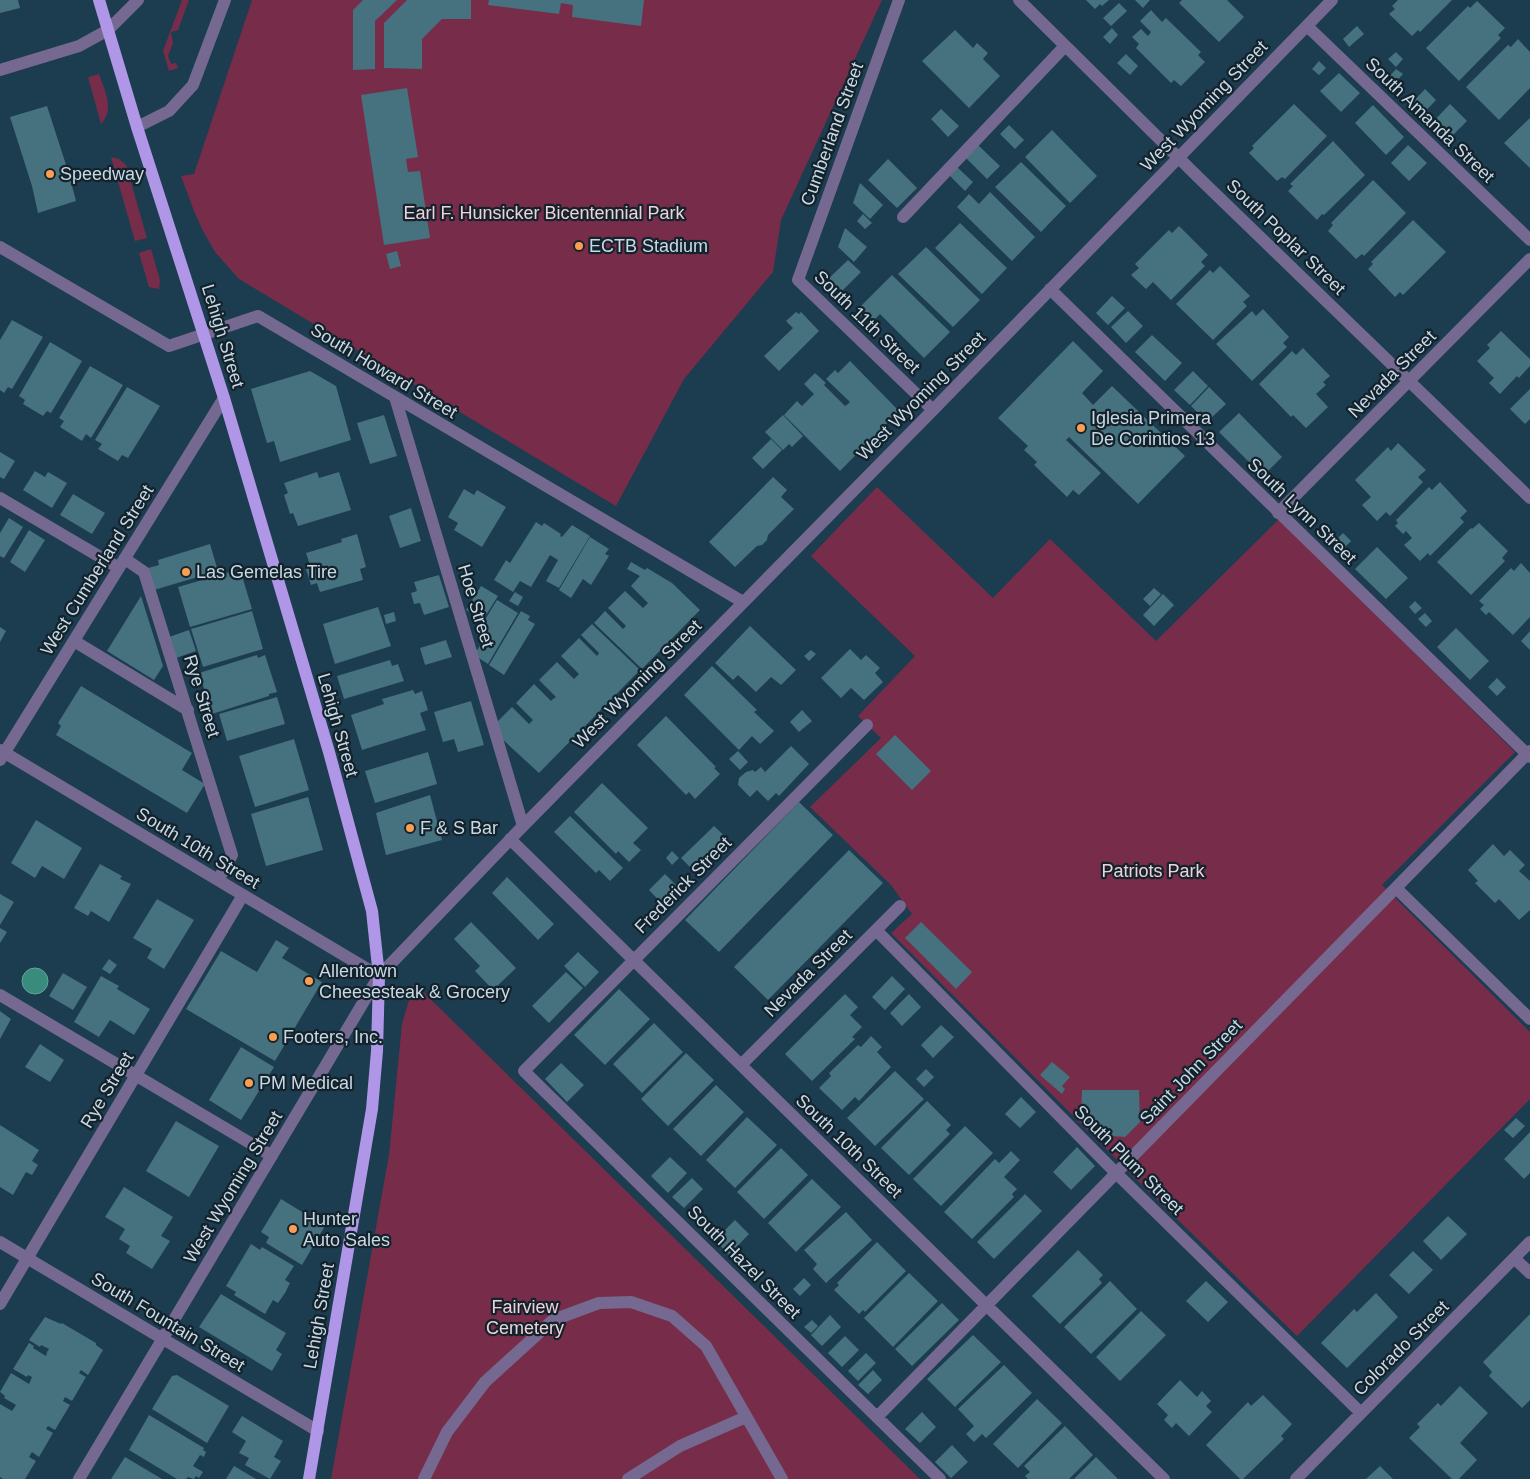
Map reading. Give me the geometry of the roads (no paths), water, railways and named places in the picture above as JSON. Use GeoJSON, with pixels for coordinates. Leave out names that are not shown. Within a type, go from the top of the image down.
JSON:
{"type":"FeatureCollection","features":[{"type":"Feature","properties":{"kind":"main road","name":"Lehigh Street"},"geometry":{"type":"LineString","coordinates":[[99,0],[137,127],[224,398],[326,743],[372,911],[379,976],[377,1051],[372,1109],[309,1479]]}},
{"type":"Feature","properties":{"kind":"street"},"geometry":{"type":"LineString","coordinates":[[0,70],[79,46],[108,30],[138,0]]}},
{"type":"Feature","properties":{"kind":"street"},"geometry":{"type":"LineString","coordinates":[[137,127],[169,111],[193,85],[225,0]]}},
{"type":"Feature","properties":{"kind":"street","name":"Cumberland Street"},"geometry":{"type":"LineString","coordinates":[[798,280],[900,0]]}},
{"type":"Feature","properties":{"kind":"street","name":"South Poplar Street"},"geometry":{"type":"LineString","coordinates":[[1018,0],[1178,158],[1410,380],[1530,498]]}},
{"type":"Feature","properties":{"kind":"street","name":"West Wyoming Street"},"geometry":{"type":"LineString","coordinates":[[79,1479],[379,976],[510,838],[933,410],[1332,0]]}},
{"type":"Feature","properties":{"kind":"street","name":"South Amanda Street"},"geometry":{"type":"LineString","coordinates":[[1307,26],[1530,240]]}},
{"type":"Feature","properties":{"kind":"street"},"geometry":{"type":"LineString","coordinates":[[903,217],[1065,46]]}},
{"type":"Feature","properties":{"kind":"street","name":"South Howard Street"},"geometry":{"type":"LineString","coordinates":[[0,247],[169,346],[258,316],[743,602]]}},
{"type":"Feature","properties":{"kind":"street","name":"Nevada Street"},"geometry":{"type":"LineString","coordinates":[[1278,513],[1530,259]]}},
{"type":"Feature","properties":{"kind":"street","name":"South 11th Street"},"geometry":{"type":"LineString","coordinates":[[798,280],[933,410]]}},
{"type":"Feature","properties":{"kind":"street","name":"South Lynn Street"},"geometry":{"type":"LineString","coordinates":[[1050,289],[1278,513],[1529,754]]}},
{"type":"Feature","properties":{"kind":"street","name":"Hoe Street"},"geometry":{"type":"LineString","coordinates":[[395,397],[523,826]]}},
{"type":"Feature","properties":{"kind":"street","name":"West Cumberland Street"},"geometry":{"type":"LineString","coordinates":[[2,754],[224,398]]}},
{"type":"Feature","properties":{"kind":"street"},"geometry":{"type":"LineString","coordinates":[[0,498],[122,564]]}},
{"type":"Feature","properties":{"kind":"street","name":"Rye Street"},"geometry":{"type":"LineString","coordinates":[[122,564],[144,572],[188,710],[232,855],[218,880]]}},
{"type":"Feature","properties":{"kind":"street"},"geometry":{"type":"LineString","coordinates":[[74,641],[188,710]]}},
{"type":"Feature","properties":{"kind":"street","name":"Frederick Street"},"geometry":{"type":"LineString","coordinates":[[524,1071],[867,725]]}},
{"type":"Feature","properties":{"kind":"street","name":"South 10th Street"},"geometry":{"type":"LineString","coordinates":[[2,754],[379,976]]}},
{"type":"Feature","properties":{"kind":"street","name":"Saint John Street"},"geometry":{"type":"LineString","coordinates":[[876,1417],[1529,754]]}},
{"type":"Feature","properties":{"kind":"street","name":"South 10th Street"},"geometry":{"type":"LineString","coordinates":[[510,838],[1164,1479]]}},
{"type":"Feature","properties":{"kind":"street"},"geometry":{"type":"LineString","coordinates":[[1396,888],[1530,1019]]}},
{"type":"Feature","properties":{"kind":"street","name":"Rye Street"},"geometry":{"type":"LineString","coordinates":[[0,1304],[244,895]]}},
{"type":"Feature","properties":{"kind":"street","name":"Nevada Street"},"geometry":{"type":"LineString","coordinates":[[741,1065],[900,906]]}},
{"type":"Feature","properties":{"kind":"street","name":"South Plum Street"},"geometry":{"type":"LineString","coordinates":[[876,930],[1116,1173],[1361,1413]]}},
{"type":"Feature","properties":{"kind":"street"},"geometry":{"type":"LineString","coordinates":[[0,995],[272,1156]]}},
{"type":"Feature","properties":{"kind":"street","name":"South Hazel Street"},"geometry":{"type":"LineString","coordinates":[[524,1071],[940,1479]]}},
{"type":"Feature","properties":{"kind":"street","name":"South Fountain Street"},"geometry":{"type":"LineString","coordinates":[[0,1242],[318,1431]]}},
{"type":"Feature","properties":{"kind":"street","name":"Colorado Street"},"geometry":{"type":"LineString","coordinates":[[1296,1479],[1530,1242]]}},
{"type":"Feature","properties":{"kind":"street"},"geometry":{"type":"LineString","coordinates":[[1514,1258],[1530,1273]]}},
{"type":"Feature","properties":{"kind":"street"},"geometry":{"type":"LineString","coordinates":[[424,1479],[447,1432],[485,1382],[553,1320],[599,1303],[631,1302],[672,1316],[706,1346],[782,1479]]}},
{"type":"Feature","properties":{"kind":"street"},"geometry":{"type":"LineString","coordinates":[[628,1479],[680,1446],[746,1417]]}},
{"type":"Feature","properties":{"kind":"place","name":"Speedway"},"geometry":{"type":"Point","coordinates":[50,174]}},
{"type":"Feature","properties":{"kind":"place","name":"ECTB Stadium"},"geometry":{"type":"Point","coordinates":[579,246]}},
{"type":"Feature","properties":{"kind":"place","name":"Iglesia Primera De Corintios 13"},"geometry":{"type":"Point","coordinates":[1081,428]}},
{"type":"Feature","properties":{"kind":"place","name":"Las Gemelas Tire"},"geometry":{"type":"Point","coordinates":[186,572]}},
{"type":"Feature","properties":{"kind":"place","name":"F & S Bar"},"geometry":{"type":"Point","coordinates":[410,828]}},
{"type":"Feature","properties":{"kind":"place","name":"Allentown Cheesesteak & Grocery"},"geometry":{"type":"Point","coordinates":[309,981]}},
{"type":"Feature","properties":{"kind":"place","name":"Footers, Inc."},"geometry":{"type":"Point","coordinates":[273,1037]}},
{"type":"Feature","properties":{"kind":"place","name":"PM Medical"},"geometry":{"type":"Point","coordinates":[249,1083]}},
{"type":"Feature","properties":{"kind":"place","name":"Hunter Auto Sales"},"geometry":{"type":"Point","coordinates":[293,1229]}},
{"type":"Feature","properties":{"kind":"park label","name":"Earl F. Hunsicker Bicentennial Park"},"geometry":{"type":"Point","coordinates":[544,213]}},
{"type":"Feature","properties":{"kind":"park label","name":"Patriots Park"},"geometry":{"type":"Point","coordinates":[1153,871]}},
{"type":"Feature","properties":{"kind":"park label","name":"Fairview Cemetery"},"geometry":{"type":"Point","coordinates":[525,1317]}}]}
